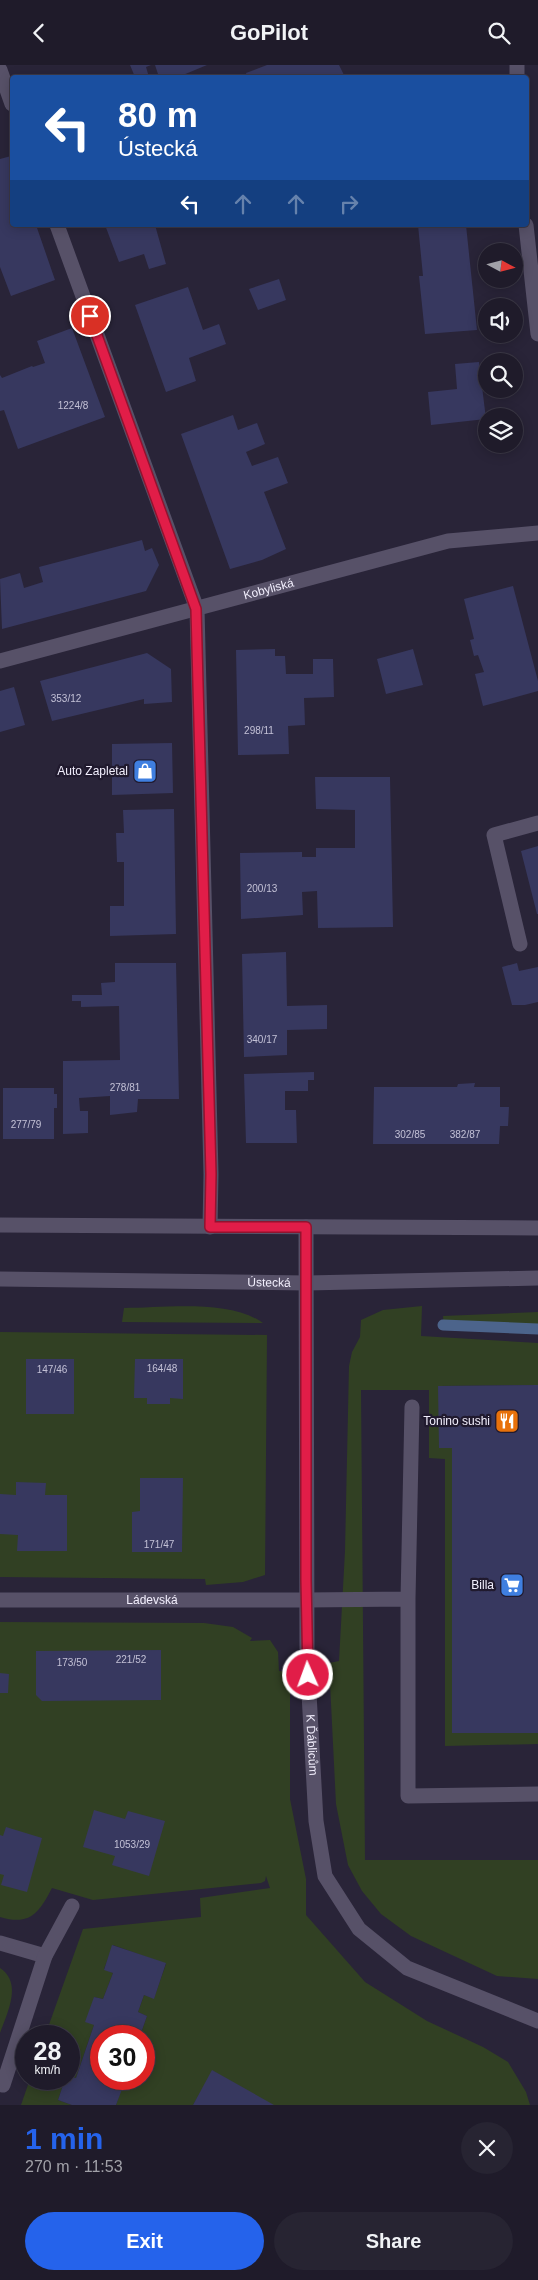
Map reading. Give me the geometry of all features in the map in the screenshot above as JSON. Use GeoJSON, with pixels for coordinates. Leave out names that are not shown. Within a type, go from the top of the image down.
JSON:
{"type":"FeatureCollection","features":[{"type":"Feature","properties":{"kind":"street"},"geometry":{"type":"LineString","coordinates":[[0,70],[10,98]]}},
{"type":"Feature","properties":{"kind":"street"},"geometry":{"type":"LineString","coordinates":[[58,227],[196,609],[211,1174],[210,1227]]}},
{"type":"Feature","properties":{"kind":"street"},"geometry":{"type":"LineString","coordinates":[[526,227],[535,286],[538,334]]}},
{"type":"Feature","properties":{"kind":"street","name":"Kobyliská"},"geometry":{"type":"LineString","coordinates":[[0,661],[448,541],[538,533]]}},
{"type":"Feature","properties":{"kind":"street"},"geometry":{"type":"LineString","coordinates":[[520,944],[494,835],[538,823]]}},
{"type":"Feature","properties":{"kind":"street"},"geometry":{"type":"LineString","coordinates":[[0,1225],[538,1228]]}},
{"type":"Feature","properties":{"kind":"street","name":"K Ďáblicům"},"geometry":{"type":"LineString","coordinates":[[306,1227],[307,1657],[316,1821],[325,1876],[359,1929],[408,1968],[538,2021]]}},
{"type":"Feature","properties":{"kind":"street","name":"Ústecká"},"geometry":{"type":"LineString","coordinates":[[0,1279],[307,1283],[538,1279]]}},
{"type":"Feature","properties":{"kind":"street"},"geometry":{"type":"LineString","coordinates":[[412,1407],[408,1599],[408,1796],[538,1794]]}},
{"type":"Feature","properties":{"kind":"street","name":"Ládevská"},"geometry":{"type":"LineString","coordinates":[[0,1600],[408,1599]]}},
{"type":"Feature","properties":{"kind":"street"},"geometry":{"type":"LineString","coordinates":[[3,2085],[45,1956],[72,1906]]}},
{"type":"Feature","properties":{"kind":"street"},"geometry":{"type":"LineString","coordinates":[[0,1943],[45,1956]]}},
{"type":"Feature","properties":{"kind":"green space"},"geometry":{"type":"Polygon","coordinates":[[[177,1306],[215,1308],[249,1315],[263,1323],[122,1322],[124,1308],[177,1306]]]}},
{"type":"Feature","properties":{"kind":"green space"},"geometry":{"type":"Polygon","coordinates":[[[422,1306],[421,1336],[538,1343],[538,1385],[439,1386],[439,1448],[452,1448],[452,1733],[538,1733],[538,1744],[445,1746],[445,1459],[429,1458],[429,1390],[361,1390],[365,1860],[538,1860],[538,1979],[497,1976],[411,1936],[381,1914],[362,1891],[348,1865],[336,1804],[329,1663],[339,1661],[345,1551],[349,1366],[352,1352],[360,1337],[361,1320],[383,1310],[422,1306]]]}},
{"type":"Feature","properties":{"kind":"green space"},"geometry":{"type":"Polygon","coordinates":[[[538,1312],[538,1331],[444,1327],[443,1316],[538,1312]]]}},
{"type":"Feature","properties":{"kind":"green space"},"geometry":{"type":"Polygon","coordinates":[[[0,1332],[267,1335],[265,1575],[243,1582],[206,1585],[205,1579],[0,1577],[0,1332]]]}},
{"type":"Feature","properties":{"kind":"green space"},"geometry":{"type":"Polygon","coordinates":[[[0,1622],[204,1623],[233,1627],[252,1638],[250,1641],[270,1640],[278,1652],[279,1671],[290,1672],[290,1799],[306,1879],[306,1915],[365,1982],[427,2021],[483,2047],[508,2062],[526,2092],[530,2105],[272,2105],[213,2071],[193,2105],[116,2105],[121,2090],[155,2090],[155,2025],[144,2025],[147,2016],[138,2012],[144,1995],[154,1998],[166,1964],[113,1945],[104,1969],[113,1973],[103,1999],[94,1997],[94,2025],[90,2025],[90,2037],[80,2066],[80,2025],[49,2025],[83,1929],[201,1917],[200,1898],[270,1888],[266,1876],[265,1881],[261,1883],[93,1900],[52,1888],[38,1911],[32,1915],[19,1920],[0,1917],[0,1622]]]}},
{"type":"Feature","properties":{"kind":"green space"},"geometry":{"type":"Polygon","coordinates":[[[0,1968],[7,1974],[12,1990],[9,2008],[0,2033],[0,1968]]]}},
{"type":"Feature","properties":{"kind":"green space"},"geometry":{"type":"Polygon","coordinates":[[[26,2090],[61,2090],[58,2100],[72,2105],[21,2105],[26,2090]]]}},
{"type":"Feature","properties":{"kind":"building"},"geometry":{"type":"Polygon","coordinates":[[[130,65],[151,65],[146,67],[148,75],[134,75],[130,65]]]}},
{"type":"Feature","properties":{"kind":"building"},"geometry":{"type":"Polygon","coordinates":[[[155,65],[207,65],[183,75],[158,75],[155,65]]]}},
{"type":"Feature","properties":{"kind":"building"},"geometry":{"type":"Polygon","coordinates":[[[267,65],[339,65],[344,75],[246,75],[246,73],[267,65]]]}},
{"type":"Feature","properties":{"kind":"building"},"geometry":{"type":"Polygon","coordinates":[[[10,156],[10,227],[37,227],[55,280],[11,296],[0,267],[0,159],[10,156]]]}},
{"type":"Feature","properties":{"kind":"building"},"geometry":{"type":"Polygon","coordinates":[[[106,227],[156,227],[166,264],[149,269],[144,254],[119,262],[106,227]]]}},
{"type":"Feature","properties":{"kind":"building"},"geometry":{"type":"Polygon","coordinates":[[[418,227],[466,227],[477,330],[425,334],[419,276],[423,276],[418,227]]]}},
{"type":"Feature","properties":{"kind":"building"},"geometry":{"type":"Polygon","coordinates":[[[279,279],[286,300],[258,310],[249,289],[279,279]]]}},
{"type":"Feature","properties":{"kind":"building"},"geometry":{"type":"Polygon","coordinates":[[[188,287],[203,330],[219,324],[226,344],[189,358],[196,381],[166,392],[135,305],[188,287]]]}},
{"type":"Feature","properties":{"kind":"building"},"geometry":{"type":"Polygon","coordinates":[[[72,328],[105,417],[18,449],[4,410],[0,411],[0,375],[2,378],[45,363],[37,341],[72,328]]]}},
{"type":"Feature","properties":{"kind":"building"},"geometry":{"type":"Polygon","coordinates":[[[478,362],[478,398],[483,398],[485,408],[478,408],[478,420],[431,425],[428,392],[457,389],[455,364],[478,362]]]}},
{"type":"Feature","properties":{"kind":"building"},"geometry":{"type":"Polygon","coordinates":[[[233,415],[238,430],[257,423],[265,444],[246,452],[252,466],[278,457],[288,483],[264,492],[286,549],[262,560],[230,569],[181,434],[233,415]]]}},
{"type":"Feature","properties":{"kind":"building"},"geometry":{"type":"Polygon","coordinates":[[[142,540],[145,551],[152,548],[159,565],[146,591],[2,629],[0,579],[20,573],[24,588],[43,582],[39,567],[142,540]]]}},
{"type":"Feature","properties":{"kind":"building"},"geometry":{"type":"Polygon","coordinates":[[[513,586],[538,681],[538,691],[483,706],[475,674],[484,672],[478,655],[474,656],[470,640],[474,639],[464,599],[513,586]]]}},
{"type":"Feature","properties":{"kind":"building"},"geometry":{"type":"Polygon","coordinates":[[[275,649],[275,656],[285,656],[286,674],[313,674],[313,659],[333,659],[334,697],[304,698],[305,725],[288,726],[289,754],[238,755],[236,650],[275,649]]]}},
{"type":"Feature","properties":{"kind":"building"},"geometry":{"type":"Polygon","coordinates":[[[413,649],[423,685],[386,694],[377,659],[413,649]]]}},
{"type":"Feature","properties":{"kind":"building"},"geometry":{"type":"Polygon","coordinates":[[[147,653],[171,669],[172,702],[144,704],[144,699],[52,721],[40,681],[147,653]]]}},
{"type":"Feature","properties":{"kind":"building"},"geometry":{"type":"Polygon","coordinates":[[[14,687],[25,725],[0,732],[0,691],[14,687]]]}},
{"type":"Feature","properties":{"kind":"building"},"geometry":{"type":"Polygon","coordinates":[[[172,743],[173,793],[112,795],[112,744],[172,743]]]}},
{"type":"Feature","properties":{"kind":"building"},"geometry":{"type":"Polygon","coordinates":[[[315,777],[390,777],[393,927],[318,928],[317,891],[302,892],[303,915],[241,919],[240,853],[302,852],[302,857],[316,857],[316,848],[355,848],[355,810],[316,809],[315,777]]]}},
{"type":"Feature","properties":{"kind":"building"},"geometry":{"type":"Polygon","coordinates":[[[174,809],[176,934],[110,936],[110,906],[124,906],[124,862],[117,862],[116,833],[124,833],[123,810],[174,809]]]}},
{"type":"Feature","properties":{"kind":"building"},"geometry":{"type":"Polygon","coordinates":[[[538,846],[538,914],[537,914],[521,851],[538,846]]]}},
{"type":"Feature","properties":{"kind":"building"},"geometry":{"type":"Polygon","coordinates":[[[286,952],[287,1006],[327,1005],[327,1029],[287,1030],[287,1055],[244,1057],[242,954],[286,952]]]}},
{"type":"Feature","properties":{"kind":"building"},"geometry":{"type":"Polygon","coordinates":[[[115,963],[176,963],[179,1099],[138,1099],[137,1112],[110,1115],[110,1096],[79,1098],[80,1111],[88,1111],[88,1133],[63,1134],[63,1061],[120,1060],[119,1006],[81,1007],[81,1001],[72,1001],[72,995],[102,995],[101,983],[115,982],[115,963]]]}},
{"type":"Feature","properties":{"kind":"building"},"geometry":{"type":"Polygon","coordinates":[[[517,963],[519,971],[538,967],[538,1002],[512,1005],[502,967],[517,963]]]}},
{"type":"Feature","properties":{"kind":"building"},"geometry":{"type":"Polygon","coordinates":[[[314,1072],[314,1080],[308,1080],[308,1091],[285,1091],[285,1110],[296,1110],[297,1143],[246,1143],[244,1074],[314,1072]]]}},
{"type":"Feature","properties":{"kind":"building"},"geometry":{"type":"Polygon","coordinates":[[[475,1083],[474,1087],[500,1087],[500,1107],[509,1107],[508,1126],[500,1126],[499,1144],[373,1144],[374,1087],[457,1087],[458,1084],[475,1083]]]}},
{"type":"Feature","properties":{"kind":"building"},"geometry":{"type":"Polygon","coordinates":[[[3,1088],[54,1088],[54,1094],[57,1094],[57,1108],[54,1108],[54,1139],[3,1139],[3,1088]]]}},
{"type":"Feature","properties":{"kind":"building"},"geometry":{"type":"Polygon","coordinates":[[[26,1359],[74,1359],[74,1414],[26,1414],[26,1359]]]}},
{"type":"Feature","properties":{"kind":"building"},"geometry":{"type":"Polygon","coordinates":[[[135,1359],[183,1359],[183,1399],[170,1398],[170,1404],[147,1404],[147,1398],[134,1398],[135,1359]]]}},
{"type":"Feature","properties":{"kind":"building"},"geometry":{"type":"Polygon","coordinates":[[[538,1385],[538,1733],[452,1733],[452,1448],[439,1448],[438,1386],[538,1385]]]}},
{"type":"Feature","properties":{"kind":"building"},"geometry":{"type":"Polygon","coordinates":[[[140,1478],[183,1478],[182,1552],[132,1552],[132,1512],[140,1511],[140,1478]]]}},
{"type":"Feature","properties":{"kind":"building"},"geometry":{"type":"Polygon","coordinates":[[[16,1482],[46,1483],[45,1495],[67,1495],[67,1551],[17,1551],[18,1535],[0,1534],[0,1494],[16,1495],[16,1482]]]}},
{"type":"Feature","properties":{"kind":"building"},"geometry":{"type":"Polygon","coordinates":[[[161,1650],[161,1700],[42,1701],[36,1695],[36,1651],[161,1650]]]}},
{"type":"Feature","properties":{"kind":"building"},"geometry":{"type":"Polygon","coordinates":[[[0,1673],[9,1674],[8,1693],[0,1693],[0,1673]]]}},
{"type":"Feature","properties":{"kind":"building"},"geometry":{"type":"Polygon","coordinates":[[[94,1810],[125,1819],[128,1811],[165,1821],[149,1876],[112,1865],[115,1856],[83,1847],[94,1810]]]}},
{"type":"Feature","properties":{"kind":"building"},"geometry":{"type":"Polygon","coordinates":[[[6,1827],[42,1838],[27,1892],[1,1885],[4,1875],[0,1874],[0,1835],[3,1836],[6,1827]]]}},
{"type":"Feature","properties":{"kind":"building"},"geometry":{"type":"Polygon","coordinates":[[[112,1945],[166,1963],[154,1999],[144,1995],[138,2012],[147,2016],[144,2025],[94,2025],[85,2022],[94,1997],[103,1999],[113,1973],[104,1970],[112,1945]]]}},
{"type":"Feature","properties":{"kind":"building"},"geometry":{"type":"Polygon","coordinates":[[[90,2037],[90,2090],[122,2090],[116,2105],[72,2105],[58,2100],[61,2090],[80,2090],[80,2066],[90,2037]]]}},
{"type":"Feature","properties":{"kind":"building"},"geometry":{"type":"Polygon","coordinates":[[[212,2070],[274,2105],[193,2105],[212,2070]]]}},
{"type":"Feature","properties":{"kind":"waterway"},"geometry":{"type":"LineString","coordinates":[[443,1325],[538,1329]]}},
{"type":"Feature","properties":{"kind":"place","name":"Auto Zapletal"},"geometry":{"type":"Point","coordinates":[145,771]}},
{"type":"Feature","properties":{"kind":"place","name":"Tonino sushi"},"geometry":{"type":"Point","coordinates":[507,1421]}},
{"type":"Feature","properties":{"kind":"place","name":"Billa"},"geometry":{"type":"Point","coordinates":[512,1585]}},
{"type":"Feature","properties":{"kind":"route"},"geometry":{"type":"LineString","coordinates":[[90,316],[196,609],[211,1174],[210,1227],[306,1227],[305,1365],[308,1675]]}}]}
